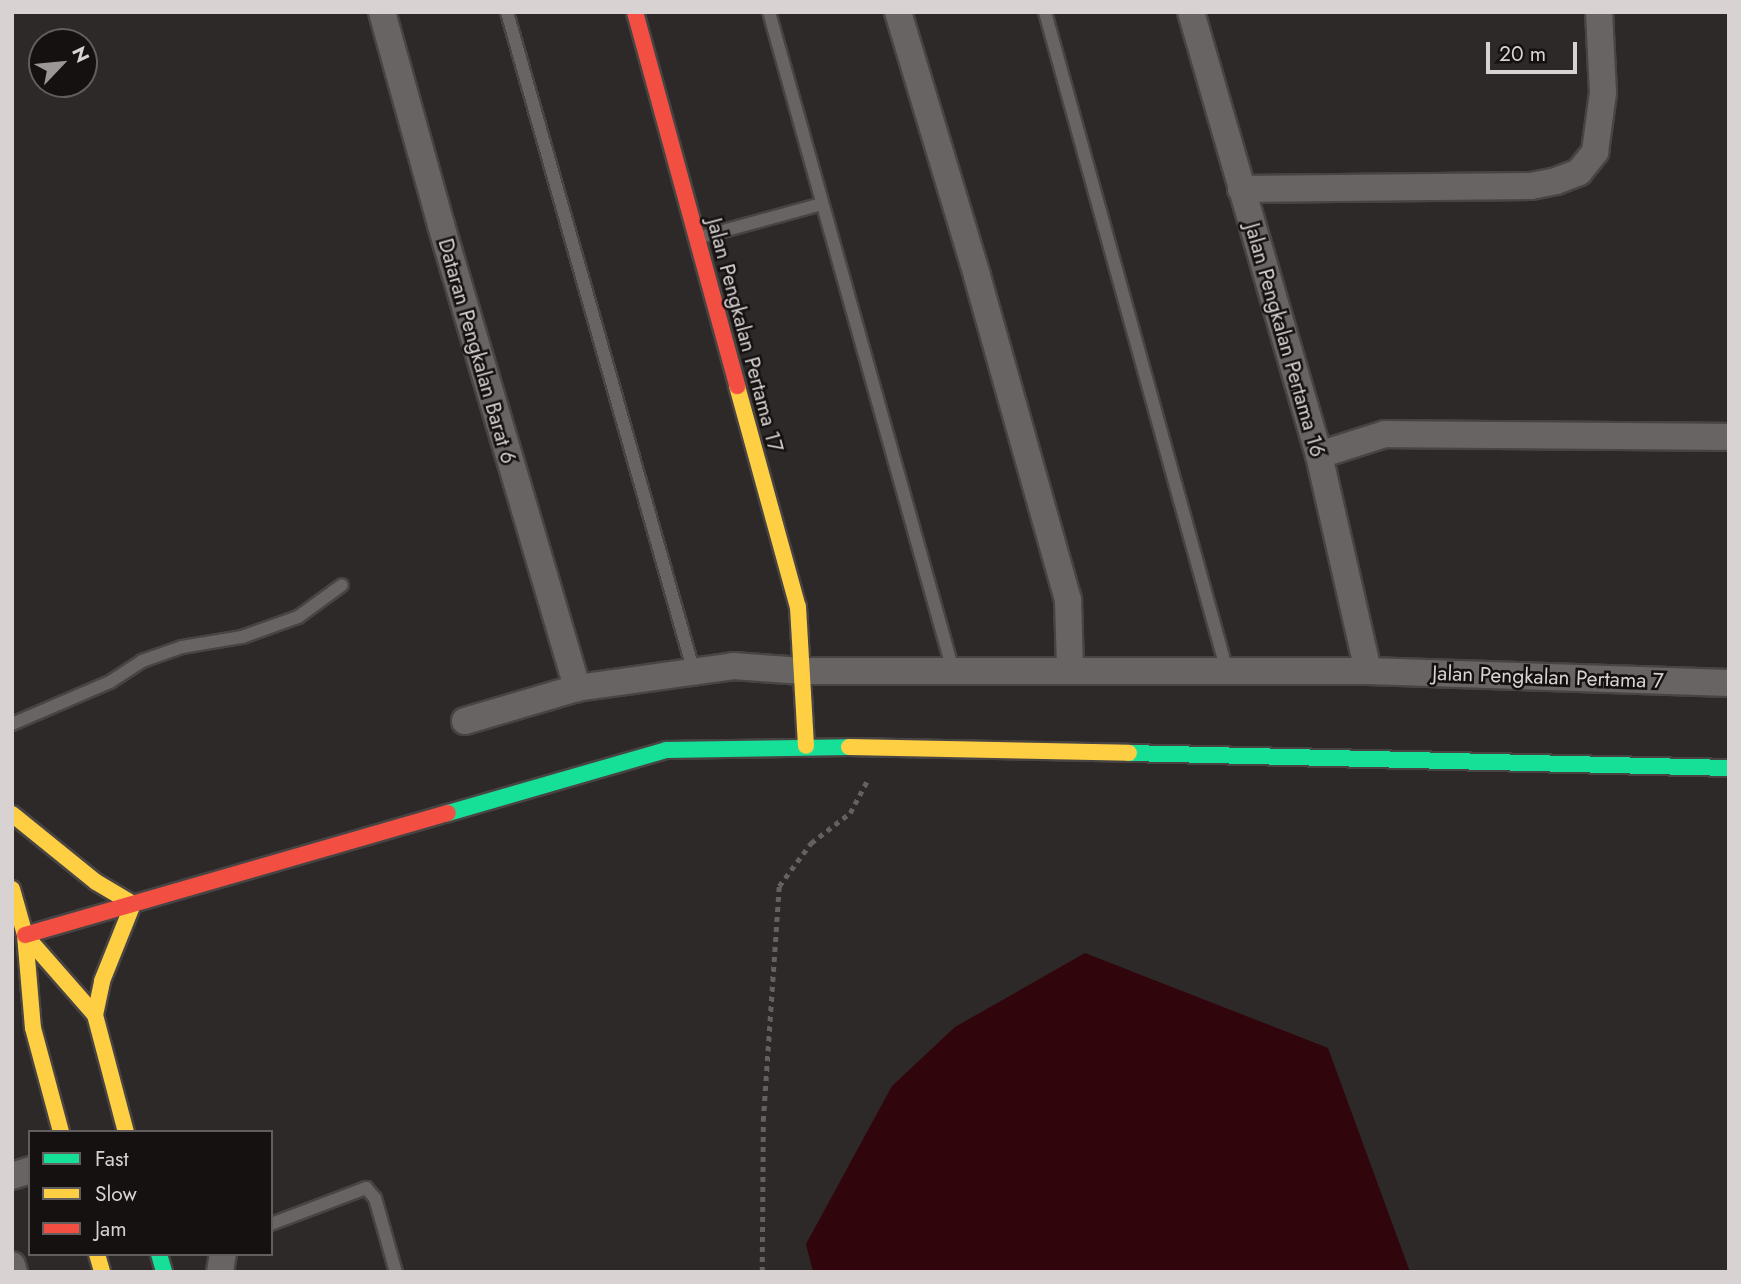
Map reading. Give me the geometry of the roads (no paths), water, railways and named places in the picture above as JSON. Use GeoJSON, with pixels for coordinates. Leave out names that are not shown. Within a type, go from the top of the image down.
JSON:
{"type":"FeatureCollection","features":[{"type":"Feature","properties":{"kind":"street","name":"Dataran Pengkalan Barat 6"},"geometry":{"type":"LineString","coordinates":[[382,12],[441,225],[577,688]]}},
{"type":"Feature","properties":{"kind":"street","name":"Jalan Pengkalan Pertama 17"},"geometry":{"type":"LineString","coordinates":[[635,12],[798,607],[806,746]]}},
{"type":"Feature","properties":{"kind":"street"},"geometry":{"type":"LineString","coordinates":[[898,12],[977,276],[1068,600],[1070,669]]}},
{"type":"Feature","properties":{"kind":"street","name":"Jalan Pengkalan Pertama 16"},"geometry":{"type":"LineString","coordinates":[[1191,12],[1319,455],[1368,671]]}},
{"type":"Feature","properties":{"kind":"street"},"geometry":{"type":"LineString","coordinates":[[1241,189],[1531,186],[1556,181],[1579,172],[1595,152],[1603,93],[1599,12]]}},
{"type":"Feature","properties":{"kind":"street"},"geometry":{"type":"LineString","coordinates":[[1319,455],[1385,434],[1729,437]]}},
{"type":"Feature","properties":{"kind":"street","name":"Jalan Pengkalan Pertama 7"},"geometry":{"type":"LineString","coordinates":[[465,721],[577,688],[693,669],[733,666],[802,671],[1368,671],[1729,683]]}},
{"type":"Feature","properties":{"kind":"street"},"geometry":{"type":"LineString","coordinates":[[25,935],[666,750],[806,746],[1729,768]]}},
{"type":"Feature","properties":{"kind":"street"},"geometry":{"type":"LineString","coordinates":[[12,814],[96,882],[133,904]]}},
{"type":"Feature","properties":{"kind":"street"},"geometry":{"type":"LineString","coordinates":[[12,889],[25,935],[33,1028],[60,1130]]}},
{"type":"Feature","properties":{"kind":"street"},"geometry":{"type":"LineString","coordinates":[[95,1015],[102,981],[133,904]]}},
{"type":"Feature","properties":{"kind":"street"},"geometry":{"type":"LineString","coordinates":[[25,935],[95,1015],[125,1130]]}},
{"type":"Feature","properties":{"kind":"street"},"geometry":{"type":"LineString","coordinates":[[12,1265],[14,1272]]}},
{"type":"Feature","properties":{"kind":"lane"},"geometry":{"type":"LineString","coordinates":[[507,12],[693,669]]}},
{"type":"Feature","properties":{"kind":"lane"},"geometry":{"type":"LineString","coordinates":[[769,12],[953,670]]}},
{"type":"Feature","properties":{"kind":"lane"},"geometry":{"type":"LineString","coordinates":[[1045,12],[1227,671]]}},
{"type":"Feature","properties":{"kind":"lane"},"geometry":{"type":"LineString","coordinates":[[697,238],[822,205]]}},
{"type":"Feature","properties":{"kind":"lane"},"geometry":{"type":"LineString","coordinates":[[12,724],[110,682],[142,661],[182,647],[243,637],[298,617],[342,585]]}},
{"type":"Feature","properties":{"kind":"lane"},"geometry":{"type":"LineString","coordinates":[[273,1223],[366,1188],[374,1198],[396,1272]]}}]}
